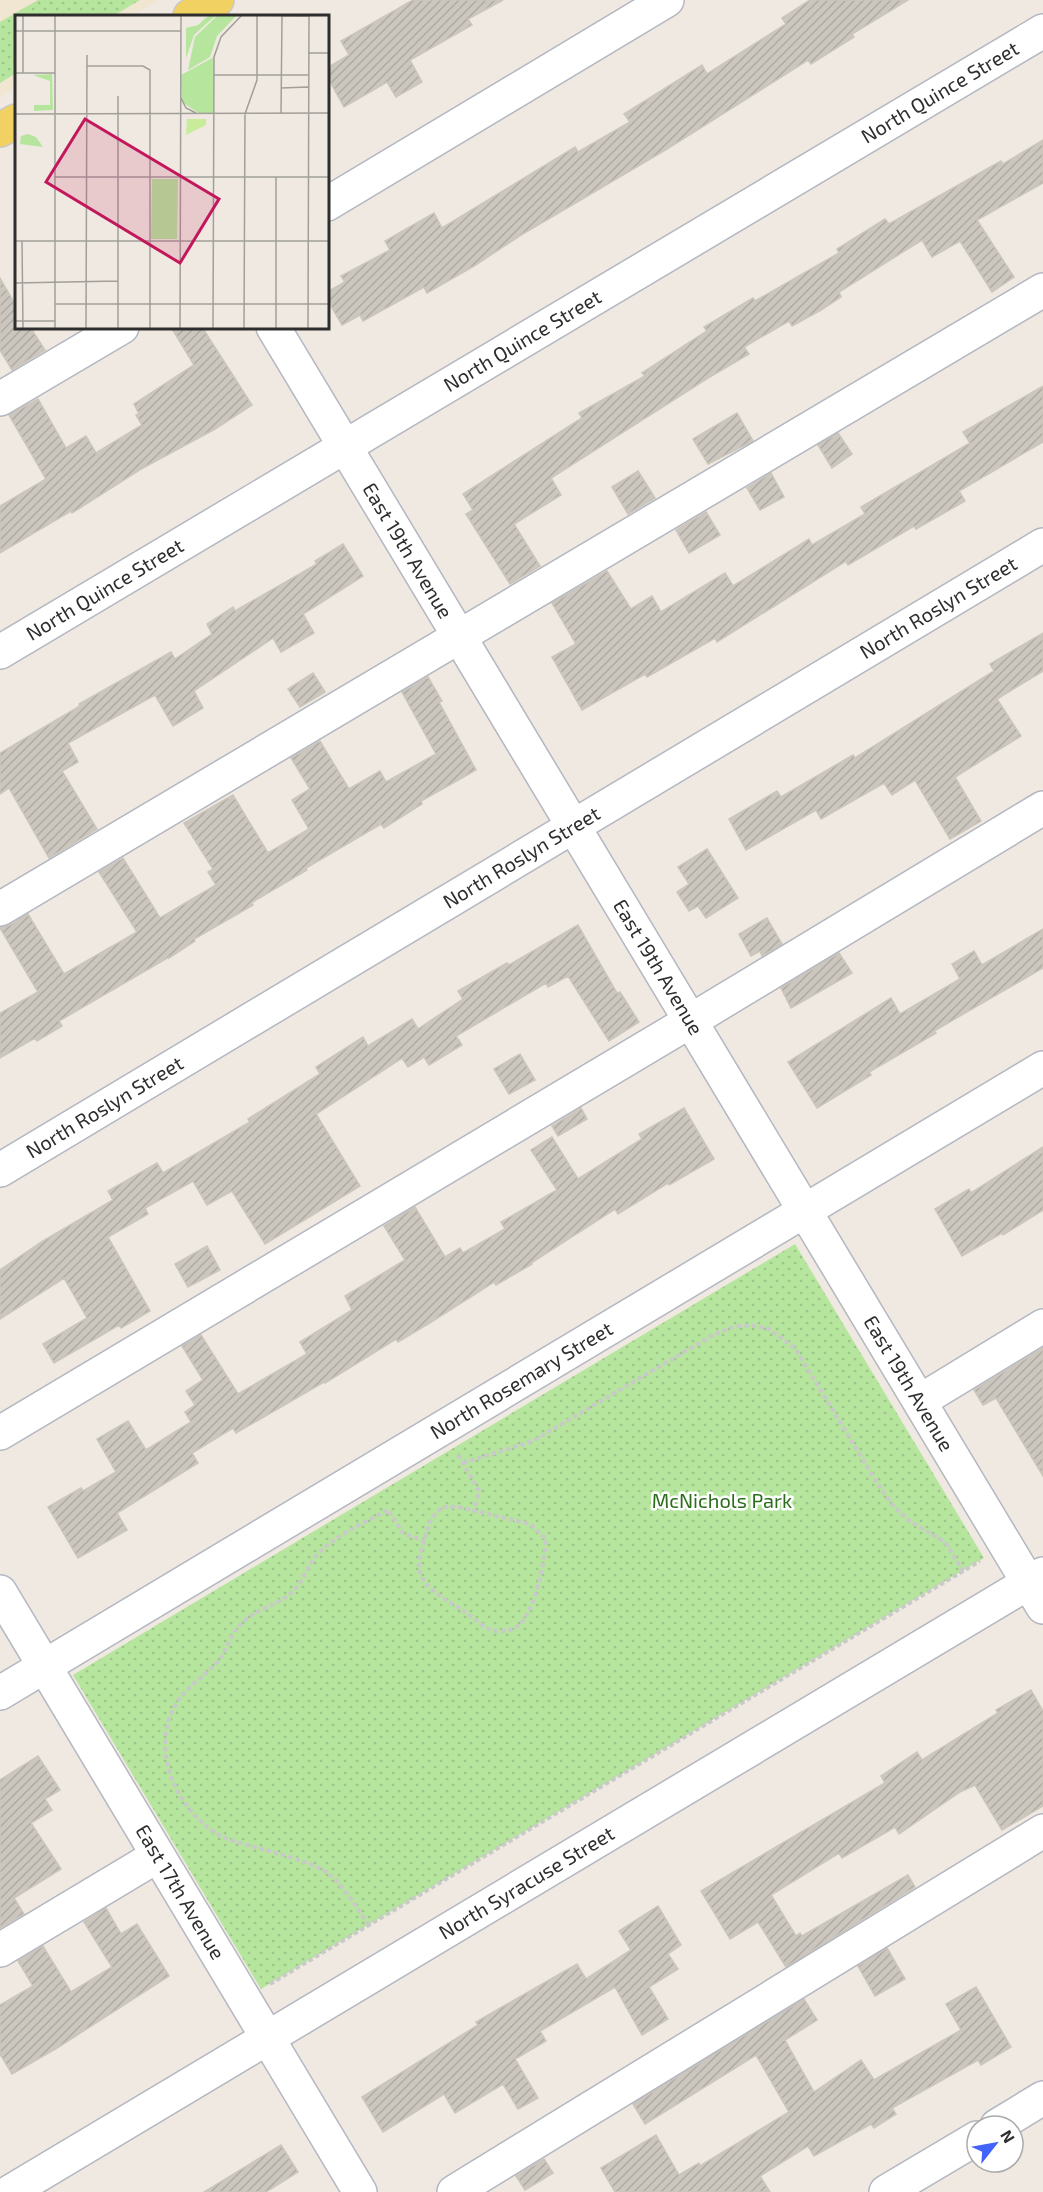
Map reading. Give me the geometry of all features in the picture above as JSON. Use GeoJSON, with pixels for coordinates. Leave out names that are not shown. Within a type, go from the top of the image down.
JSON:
{"type":"FeatureCollection","features":[{"type":"Feature","properties":{"kind":"main road"},"geometry":{"type":"LineString","coordinates":[[192,15],[217,0]]}},
{"type":"Feature","properties":{"kind":"main road"},"geometry":{"type":"LineString","coordinates":[[0,130],[15,121]]}},
{"type":"Feature","properties":{"kind":"street"},"geometry":{"type":"LineString","coordinates":[[328,203],[667,0]]}},
{"type":"Feature","properties":{"kind":"street","name":"North Quince Street"},"geometry":{"type":"LineString","coordinates":[[0,652],[1043,31]]}},
{"type":"Feature","properties":{"kind":"street"},"geometry":{"type":"LineString","coordinates":[[0,909],[1043,290]]}},
{"type":"Feature","properties":{"kind":"street"},"geometry":{"type":"LineString","coordinates":[[0,399],[120,328]]}},
{"type":"Feature","properties":{"kind":"street","name":"East 19th Avenue"},"geometry":{"type":"LineString","coordinates":[[274,328],[1006,1544],[1038,1588]]}},
{"type":"Feature","properties":{"kind":"street","name":"North Roslyn Street"},"geometry":{"type":"LineString","coordinates":[[0,1170],[1043,545]]}},
{"type":"Feature","properties":{"kind":"street"},"geometry":{"type":"LineString","coordinates":[[0,1433],[1043,808]]}},
{"type":"Feature","properties":{"kind":"street","name":"North Rosemary Street"},"geometry":{"type":"LineString","coordinates":[[0,1693],[1043,1068]]}},
{"type":"Feature","properties":{"kind":"street"},"geometry":{"type":"LineString","coordinates":[[920,1401],[1043,1326]]}},
{"type":"Feature","properties":{"kind":"street","name":"North Syracuse Street"},"geometry":{"type":"LineString","coordinates":[[10,2192],[1038,1588]]}},
{"type":"Feature","properties":{"kind":"street","name":"East 17th Avenue"},"geometry":{"type":"LineString","coordinates":[[0,1592],[360,2192]]}},
{"type":"Feature","properties":{"kind":"street"},"geometry":{"type":"LineString","coordinates":[[454,2192],[1043,1831]]}},
{"type":"Feature","properties":{"kind":"street"},"geometry":{"type":"LineString","coordinates":[[0,1950],[157,1856]]}},
{"type":"Feature","properties":{"kind":"street"},"geometry":{"type":"LineString","coordinates":[[1016,2114],[1043,2098]]}},
{"type":"Feature","properties":{"kind":"street"},"geometry":{"type":"LineString","coordinates":[[886,2192],[965,2145]]}},
{"type":"Feature","properties":{"kind":"path"},"geometry":{"type":"LineString","coordinates":[[474,1511],[479,1491],[462,1463],[533,1442],[713,1335],[732,1327],[750,1325],[769,1329],[795,1348],[894,1507],[908,1520],[945,1542],[963,1571]]}},
{"type":"Feature","properties":{"kind":"path"},"geometry":{"type":"LineString","coordinates":[[443,1507],[474,1511],[530,1524],[539,1530],[546,1539],[545,1553],[526,1616],[517,1627],[505,1631],[493,1631],[436,1594],[420,1572],[419,1560],[424,1541],[432,1515],[443,1507]]}},
{"type":"Feature","properties":{"kind":"path"},"geometry":{"type":"LineString","coordinates":[[369,1925],[328,1873],[304,1863],[235,1842],[214,1832],[190,1811],[172,1781],[165,1743],[167,1727],[172,1710],[221,1658],[236,1628],[245,1620],[291,1593],[315,1557],[324,1549],[388,1510],[403,1533],[424,1541]]}},
{"type":"Feature","properties":{"kind":"path"},"geometry":{"type":"LineString","coordinates":[[244,2000],[1006,1544]]}},
{"type":"Feature","properties":{"kind":"shaded area"},"geometry":{"type":"Polygon","coordinates":[[[0,0],[160,0],[134,15],[15,15],[15,88],[0,97],[0,0]]]}},
{"type":"Feature","properties":{"kind":"green space"},"geometry":{"type":"Polygon","coordinates":[[[38,0],[140,0],[115,15],[15,15],[15,74],[0,83],[0,22],[38,0]]]}},
{"type":"Feature","properties":{"kind":"green space","name":"McNichols Park"},"geometry":{"type":"Polygon","coordinates":[[[795,1244],[984,1558],[261,1989],[73,1675],[795,1244]]]}},
{"type":"Feature","properties":{"kind":"building"},"geometry":{"type":"Polygon","coordinates":[[[413,0],[503,0],[468,19],[472,25],[410,60],[422,82],[396,97],[387,82],[344,107],[328,78],[328,67],[349,55],[341,41],[413,0]]]}},
{"type":"Feature","properties":{"kind":"building"},"geometry":{"type":"Polygon","coordinates":[[[810,0],[908,0],[852,34],[854,37],[811,64],[808,60],[667,149],[427,293],[424,287],[363,321],[360,315],[342,325],[328,301],[328,291],[345,282],[341,276],[390,250],[385,241],[434,213],[442,228],[575,147],[578,152],[630,122],[624,114],[702,65],[707,74],[786,24],[782,18],[810,0]]]}},
{"type":"Feature","properties":{"kind":"building"},"geometry":{"type":"Polygon","coordinates":[[[1043,140],[1043,183],[977,220],[1014,277],[992,292],[960,241],[932,257],[922,240],[839,292],[841,297],[821,310],[792,326],[789,321],[744,347],[749,354],[551,478],[561,495],[514,524],[540,566],[510,584],[466,514],[473,510],[463,494],[582,418],[579,413],[645,376],[642,373],[707,331],[704,327],[753,298],[755,301],[839,253],[837,249],[885,219],[889,224],[1001,161],[1003,164],[1043,140]]]}},
{"type":"Feature","properties":{"kind":"building"},"geometry":{"type":"Polygon","coordinates":[[[0,278],[15,304],[15,328],[31,328],[45,350],[12,370],[0,350],[0,278]]]}},
{"type":"Feature","properties":{"kind":"building"},"geometry":{"type":"Polygon","coordinates":[[[172,328],[203,328],[252,405],[215,429],[141,469],[72,513],[71,511],[0,553],[0,506],[46,479],[9,415],[38,399],[66,448],[86,436],[96,453],[142,425],[136,415],[139,414],[134,404],[194,365],[172,328]]]}},
{"type":"Feature","properties":{"kind":"building"},"geometry":{"type":"Polygon","coordinates":[[[1043,386],[1043,442],[959,491],[965,501],[916,529],[914,526],[848,565],[846,561],[717,642],[715,638],[647,677],[645,674],[582,710],[552,657],[576,644],[552,603],[607,571],[631,609],[652,596],[661,612],[725,573],[733,586],[809,539],[812,545],[865,514],[861,507],[970,443],[963,432],[1043,386]]]}},
{"type":"Feature","properties":{"kind":"building"},"geometry":{"type":"Polygon","coordinates":[[[737,413],[753,441],[708,464],[693,439],[737,413]]]}},
{"type":"Feature","properties":{"kind":"building"},"geometry":{"type":"Polygon","coordinates":[[[838,433],[852,454],[832,468],[818,445],[838,433]]]}},
{"type":"Feature","properties":{"kind":"building"},"geometry":{"type":"Polygon","coordinates":[[[638,471],[655,498],[628,514],[612,487],[638,471]]]}},
{"type":"Feature","properties":{"kind":"building"},"geometry":{"type":"Polygon","coordinates":[[[771,473],[784,497],[760,510],[747,488],[771,473]]]}},
{"type":"Feature","properties":{"kind":"building"},"geometry":{"type":"Polygon","coordinates":[[[706,512],[720,535],[689,553],[676,530],[706,512]]]}},
{"type":"Feature","properties":{"kind":"building"},"geometry":{"type":"Polygon","coordinates":[[[343,544],[363,576],[303,614],[314,633],[281,652],[273,638],[194,691],[203,708],[173,726],[155,695],[68,743],[78,762],[62,771],[97,829],[49,858],[9,788],[0,794],[0,753],[80,706],[79,704],[171,652],[175,659],[212,634],[207,624],[233,607],[235,611],[317,564],[315,561],[343,544]]]}},
{"type":"Feature","properties":{"kind":"building"},"geometry":{"type":"Polygon","coordinates":[[[1043,633],[1043,671],[997,699],[1021,736],[955,777],[981,821],[950,839],[915,780],[892,795],[884,783],[821,819],[816,810],[746,850],[729,819],[777,791],[781,797],[853,755],[855,758],[994,671],[990,664],[1043,633]]]}},
{"type":"Feature","properties":{"kind":"building"},"geometry":{"type":"Polygon","coordinates":[[[313,673],[325,692],[300,707],[288,689],[313,673]]]}},
{"type":"Feature","properties":{"kind":"building"},"geometry":{"type":"Polygon","coordinates":[[[428,677],[476,770],[421,801],[422,804],[384,828],[381,824],[306,868],[307,870],[194,939],[195,941],[169,958],[59,1021],[62,1026],[37,1041],[35,1038],[0,1058],[0,1013],[38,992],[0,928],[28,914],[64,974],[137,932],[99,872],[123,858],[160,918],[216,885],[208,872],[213,869],[184,823],[233,795],[268,853],[309,829],[292,800],[310,789],[291,758],[320,741],[349,789],[380,771],[386,782],[436,754],[402,692],[428,677]]]}},
{"type":"Feature","properties":{"kind":"building"},"geometry":{"type":"Polygon","coordinates":[[[707,849],[738,898],[706,918],[698,906],[689,911],[677,892],[689,884],[678,867],[707,849]]]}},
{"type":"Feature","properties":{"kind":"building"},"geometry":{"type":"Polygon","coordinates":[[[767,918],[782,944],[762,956],[760,951],[751,956],[739,934],[767,918]]]}},
{"type":"Feature","properties":{"kind":"building"},"geometry":{"type":"Polygon","coordinates":[[[578,925],[617,993],[620,992],[639,1022],[609,1041],[568,976],[548,987],[546,983],[456,1036],[462,1045],[429,1065],[424,1057],[408,1067],[402,1058],[316,1114],[360,1186],[265,1244],[232,1191],[207,1205],[193,1181],[145,1208],[148,1214],[108,1237],[150,1311],[121,1328],[119,1325],[54,1363],[43,1344],[87,1318],[64,1278],[0,1319],[0,1270],[43,1241],[113,1200],[108,1191],[157,1163],[163,1173],[250,1122],[248,1119],[320,1074],[316,1067],[363,1037],[368,1046],[412,1019],[418,1029],[463,999],[458,991],[578,925]]]}},
{"type":"Feature","properties":{"kind":"building"},"geometry":{"type":"Polygon","coordinates":[[[1043,929],[1043,968],[934,1031],[936,1033],[869,1072],[871,1075],[817,1108],[788,1062],[891,998],[900,1014],[960,979],[952,964],[974,951],[982,965],[1043,929]]]}},
{"type":"Feature","properties":{"kind":"building"},"geometry":{"type":"Polygon","coordinates":[[[839,953],[852,973],[791,1008],[781,988],[839,953]]]}},
{"type":"Feature","properties":{"kind":"building"},"geometry":{"type":"Polygon","coordinates":[[[520,1054],[535,1080],[509,1094],[494,1069],[520,1054]]]}},
{"type":"Feature","properties":{"kind":"building"},"geometry":{"type":"Polygon","coordinates":[[[581,1108],[587,1119],[558,1136],[552,1126],[581,1108]]]}},
{"type":"Feature","properties":{"kind":"building"},"geometry":{"type":"Polygon","coordinates":[[[684,1108],[714,1159],[669,1185],[668,1183],[618,1214],[615,1209],[532,1264],[496,1285],[494,1282],[398,1342],[396,1339],[325,1383],[236,1433],[233,1428],[192,1453],[198,1463],[117,1513],[127,1530],[78,1558],[48,1507],[116,1472],[97,1439],[128,1421],[146,1450],[191,1422],[185,1412],[195,1405],[186,1391],[203,1380],[182,1346],[201,1335],[238,1394],[307,1354],[300,1342],[352,1310],[345,1296],[405,1260],[384,1226],[415,1207],[445,1257],[460,1248],[463,1253],[505,1229],[501,1222],[557,1190],[531,1150],[552,1137],[578,1179],[642,1139],[639,1134],[684,1108]]]}},
{"type":"Feature","properties":{"kind":"building"},"geometry":{"type":"Polygon","coordinates":[[[1043,1147],[1043,1210],[1003,1235],[1002,1233],[962,1256],[935,1209],[969,1189],[971,1193],[1043,1147]]]}},
{"type":"Feature","properties":{"kind":"building"},"geometry":{"type":"Polygon","coordinates":[[[207,1246],[220,1270],[188,1287],[175,1264],[207,1246]]]}},
{"type":"Feature","properties":{"kind":"building"},"geometry":{"type":"Polygon","coordinates":[[[1043,1348],[1043,1476],[996,1398],[983,1405],[974,1390],[1043,1348]]]}},
{"type":"Feature","properties":{"kind":"building"},"geometry":{"type":"Polygon","coordinates":[[[1031,1690],[1043,1711],[1043,1806],[1002,1830],[975,1785],[960,1792],[899,1834],[895,1827],[842,1858],[839,1853],[771,1895],[796,1936],[800,1933],[802,1936],[908,1875],[915,1887],[786,1967],[758,1922],[730,1939],[701,1891],[885,1783],[881,1776],[917,1752],[922,1760],[998,1713],[996,1710],[1031,1690]]]}},
{"type":"Feature","properties":{"kind":"building"},"geometry":{"type":"Polygon","coordinates":[[[38,1756],[60,1790],[45,1799],[52,1810],[31,1823],[61,1869],[14,1898],[24,1914],[0,1928],[0,1780],[38,1756]]]}},
{"type":"Feature","properties":{"kind":"building"},"geometry":{"type":"Polygon","coordinates":[[[658,1906],[681,1945],[668,1954],[678,1969],[649,1987],[668,2019],[642,2035],[615,1987],[540,2031],[546,2041],[515,2059],[538,2098],[518,2109],[503,2084],[455,2113],[444,2094],[383,2132],[362,2097],[478,2025],[476,2022],[577,1964],[586,1979],[631,1950],[619,1931],[658,1906]]]}},
{"type":"Feature","properties":{"kind":"building"},"geometry":{"type":"Polygon","coordinates":[[[106,1908],[121,1934],[137,1924],[169,1976],[12,2074],[0,2054],[0,2005],[33,1986],[18,1961],[43,1946],[71,1992],[112,1967],[84,1922],[106,1908]]]}},
{"type":"Feature","properties":{"kind":"building"},"geometry":{"type":"Polygon","coordinates":[[[887,1948],[905,1979],[875,1996],[858,1966],[887,1948]]]}},
{"type":"Feature","properties":{"kind":"building"},"geometry":{"type":"Polygon","coordinates":[[[976,1987],[1011,2047],[981,2065],[978,2060],[892,2108],[896,2114],[874,2128],[871,2124],[814,2156],[808,2146],[760,2176],[770,2192],[615,2192],[601,2168],[656,2135],[679,2175],[699,2163],[700,2166],[789,2112],[756,2055],[645,2124],[633,2104],[804,1999],[817,2020],[785,2040],[814,2092],[861,2060],[874,2080],[961,2030],[946,2004],[976,1987]]]}},
{"type":"Feature","properties":{"kind":"building"},"geometry":{"type":"Polygon","coordinates":[[[281,2145],[298,2172],[266,2192],[204,2192],[281,2145]]]}},
{"type":"Feature","properties":{"kind":"building"},"geometry":{"type":"Polygon","coordinates":[[[544,2159],[553,2173],[525,2190],[516,2176],[544,2159]]]}}]}
